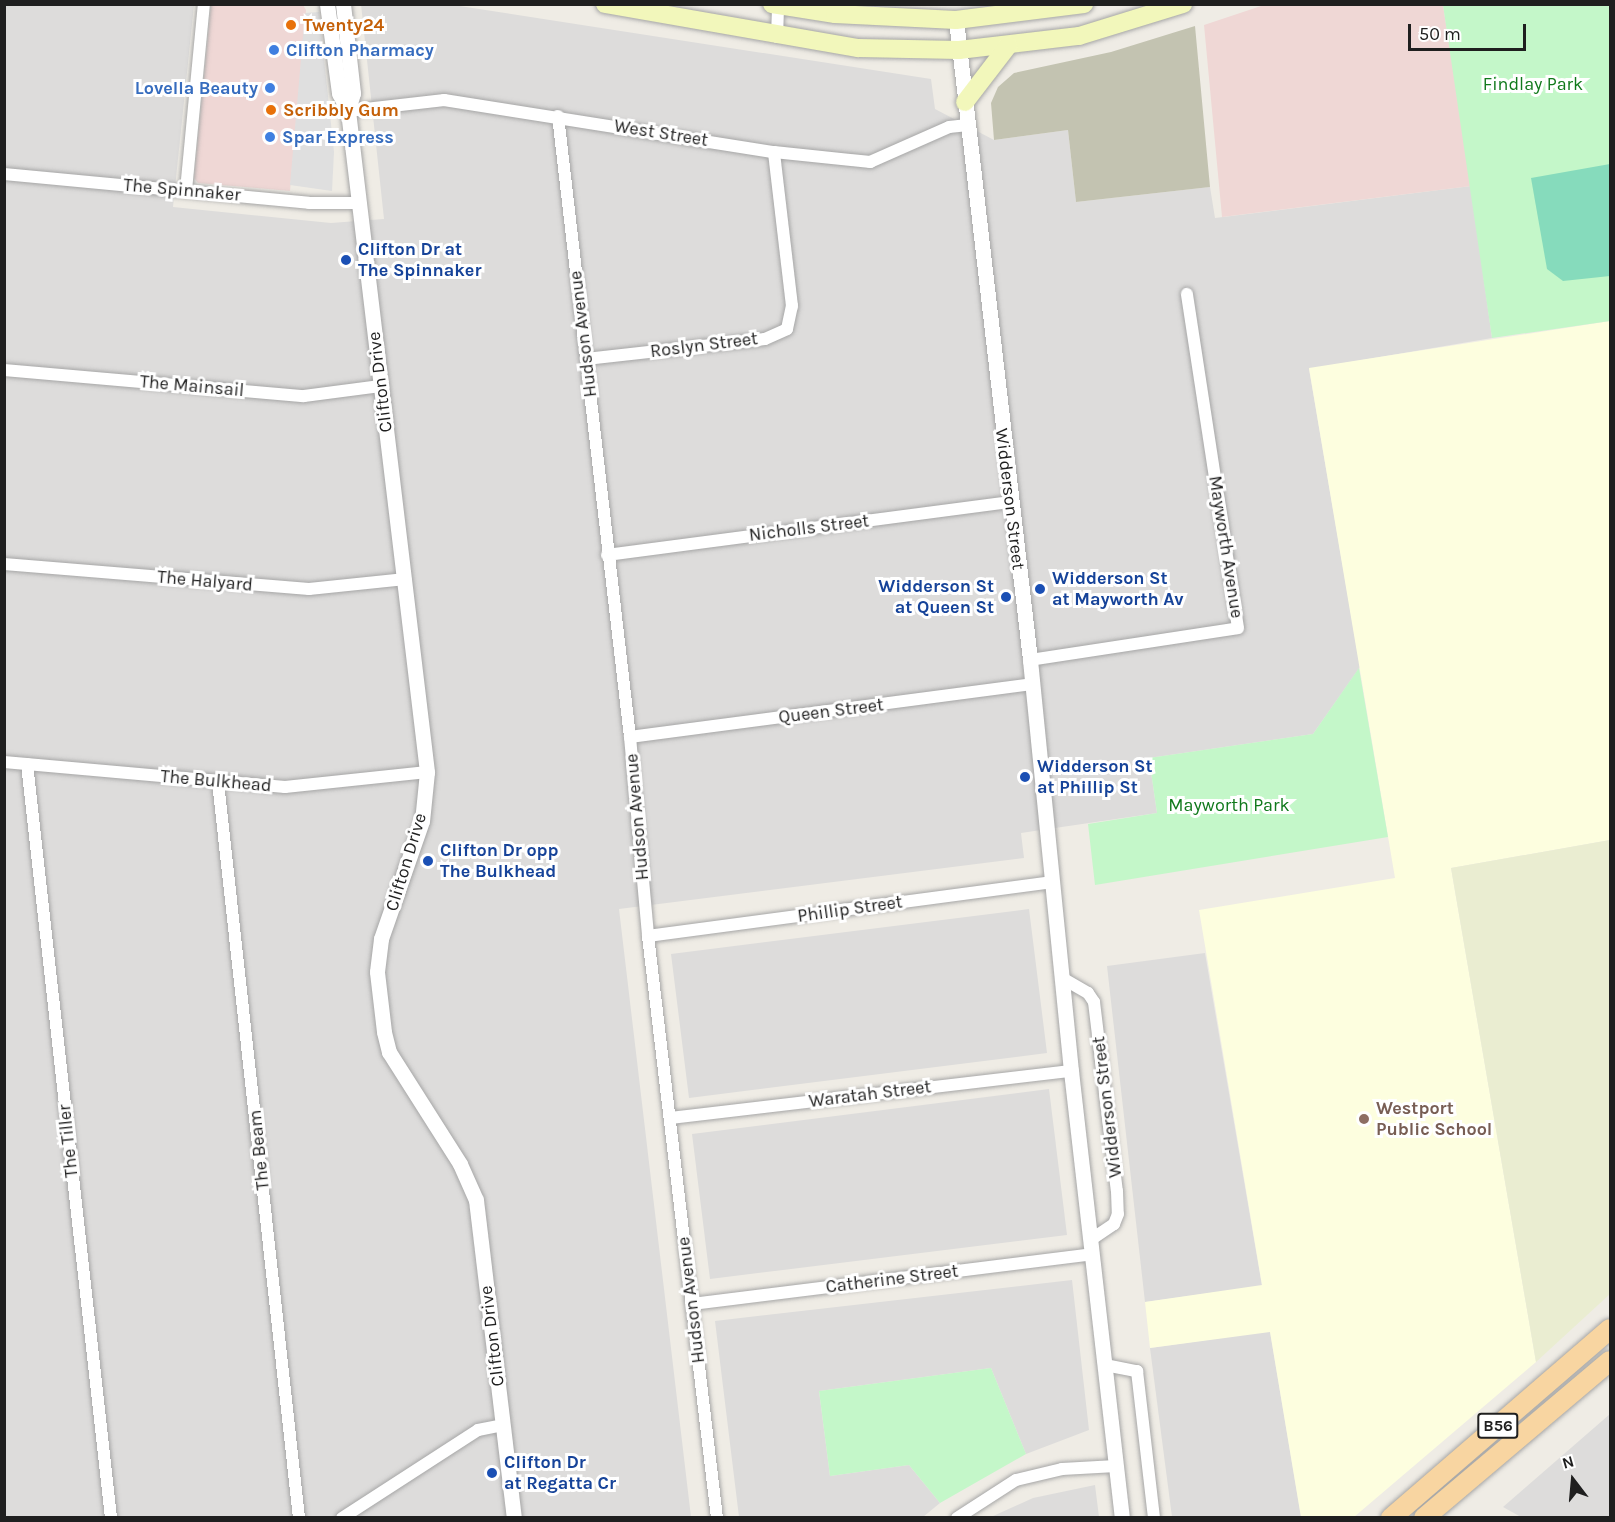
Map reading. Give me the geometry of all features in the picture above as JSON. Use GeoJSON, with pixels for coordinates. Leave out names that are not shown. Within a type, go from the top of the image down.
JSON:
{"type":"FeatureCollection","features":[{"type":"Feature","properties":{"kind":"main road"},"geometry":{"type":"LineString","coordinates":[[605,4],[777,37],[858,48],[959,50],[1079,36],[1183,4]]}},
{"type":"Feature","properties":{"kind":"main road"},"geometry":{"type":"LineString","coordinates":[[776,5],[879,18],[956,20],[1084,4]]}},
{"type":"Feature","properties":{"kind":"main road"},"geometry":{"type":"LineString","coordinates":[[965,102],[1008,46]]}},
{"type":"Feature","properties":{"kind":"main road","name":"B56"},"geometry":{"type":"LineString","coordinates":[[1390,1518],[1611,1329]]}},
{"type":"Feature","properties":{"kind":"main road","name":"B56"},"geometry":{"type":"LineString","coordinates":[[1424,1518],[1611,1361]]}},
{"type":"Feature","properties":{"kind":"street"},"geometry":{"type":"LineString","coordinates":[[186,190],[204,4]]}},
{"type":"Feature","properties":{"kind":"street","name":"Clifton Drive"},"geometry":{"type":"LineString","coordinates":[[327,4],[339,93],[348,111],[428,772],[422,821],[381,939],[377,972],[382,1022],[389,1052],[460,1164],[476,1200],[514,1518]]}},
{"type":"Feature","properties":{"kind":"street","name":"Clifton Drive"},"geometry":{"type":"LineString","coordinates":[[343,4],[353,93],[348,111]]}},
{"type":"Feature","properties":{"kind":"street"},"geometry":{"type":"LineString","coordinates":[[776,5],[777,37]]}},
{"type":"Feature","properties":{"kind":"street","name":"Widderson Street"},"geometry":{"type":"LineString","coordinates":[[956,20],[1030,660],[1071,1071],[1122,1518]]}},
{"type":"Feature","properties":{"kind":"street","name":"West Street"},"geometry":{"type":"LineString","coordinates":[[348,111],[444,100],[558,116],[774,152],[870,162],[949,127],[968,124]]}},
{"type":"Feature","properties":{"kind":"street","name":"Hudson Avenue"},"geometry":{"type":"LineString","coordinates":[[558,116],[607,555],[630,737],[648,936],[717,1518]]}},
{"type":"Feature","properties":{"kind":"street","name":"Roslyn Street"},"geometry":{"type":"LineString","coordinates":[[586,359],[765,339],[787,328],[792,306],[774,152]]}},
{"type":"Feature","properties":{"kind":"street","name":"The Spinnaker"},"geometry":{"type":"LineString","coordinates":[[4,174],[309,203],[359,203]]}},
{"type":"Feature","properties":{"kind":"street","name":"Mayworth Avenue"},"geometry":{"type":"LineString","coordinates":[[1030,660],[1238,628],[1187,294]]}},
{"type":"Feature","properties":{"kind":"street","name":"The Mainsail"},"geometry":{"type":"LineString","coordinates":[[4,370],[304,396],[380,386]]}},
{"type":"Feature","properties":{"kind":"street","name":"Nicholls Street"},"geometry":{"type":"LineString","coordinates":[[607,555],[1011,502]]}},
{"type":"Feature","properties":{"kind":"street","name":"The Halyard"},"geometry":{"type":"LineString","coordinates":[[4,564],[309,589],[405,579]]}},
{"type":"Feature","properties":{"kind":"street","name":"Queen Street"},"geometry":{"type":"LineString","coordinates":[[630,737],[1032,684]]}},
{"type":"Feature","properties":{"kind":"street","name":"The Bulkhead"},"geometry":{"type":"LineString","coordinates":[[4,762],[218,783],[285,787],[428,772]]}},
{"type":"Feature","properties":{"kind":"street","name":"The Tiller"},"geometry":{"type":"LineString","coordinates":[[27,764],[111,1518]]}},
{"type":"Feature","properties":{"kind":"street","name":"The Beam"},"geometry":{"type":"LineString","coordinates":[[218,783],[299,1518]]}},
{"type":"Feature","properties":{"kind":"street","name":"Phillip Street"},"geometry":{"type":"LineString","coordinates":[[648,936],[1052,882]]}},
{"type":"Feature","properties":{"kind":"street","name":"Widderson Street"},"geometry":{"type":"LineString","coordinates":[[1062,978],[1088,993],[1094,1002],[1117,1191],[1114,1224],[1091,1247]]}},
{"type":"Feature","properties":{"kind":"street","name":"Waratah Street"},"geometry":{"type":"LineString","coordinates":[[670,1118],[1071,1071]]}},
{"type":"Feature","properties":{"kind":"street","name":"Catherine Street"},"geometry":{"type":"LineString","coordinates":[[692,1304],[1091,1247]]}},
{"type":"Feature","properties":{"kind":"street"},"geometry":{"type":"LineString","coordinates":[[1105,1365],[1137,1371],[1154,1518]]}},
{"type":"Feature","properties":{"kind":"street"},"geometry":{"type":"LineString","coordinates":[[342,1518],[478,1430],[502,1425]]}},
{"type":"Feature","properties":{"kind":"street"},"geometry":{"type":"LineString","coordinates":[[957,1518],[1016,1480],[1062,1469],[1116,1466]]}},
{"type":"Feature","properties":{"kind":"shaded area"},"geometry":{"type":"Polygon","coordinates":[[[361,4],[453,5],[931,79],[935,109],[994,140],[1068,130],[1076,202],[1210,187],[1215,218],[1471,186],[1492,338],[1309,369],[1360,667],[1313,734],[1149,758],[1157,813],[1021,833],[1024,858],[619,909],[691,1517],[5,1518],[5,5],[194,5],[173,207],[331,223],[384,219],[361,4]]]}},
{"type":"Feature","properties":{"kind":"shaded area"},"geometry":{"type":"Polygon","coordinates":[[[211,5],[303,5],[306,10],[290,191],[198,183],[194,178],[211,5]]]}},
{"type":"Feature","properties":{"kind":"shaded area"},"geometry":{"type":"Polygon","coordinates":[[[1264,5],[1443,5],[1471,186],[1222,217],[1204,25],[1264,5]]]}},
{"type":"Feature","properties":{"kind":"shaded area"},"geometry":{"type":"Polygon","coordinates":[[[319,12],[334,152],[332,191],[290,185],[305,13],[319,12]]]}},
{"type":"Feature","properties":{"kind":"shaded area"},"geometry":{"type":"Polygon","coordinates":[[[1195,26],[1210,187],[1076,202],[1068,130],[994,140],[991,103],[998,87],[1014,73],[1111,52],[1195,26]]]}},
{"type":"Feature","properties":{"kind":"shaded area"},"geometry":{"type":"Polygon","coordinates":[[[1610,321],[1610,840],[1451,868],[1536,1362],[1354,1517],[1301,1517],[1270,1332],[1150,1348],[1145,1302],[1262,1285],[1199,910],[1395,878],[1309,368],[1610,321]]]}},
{"type":"Feature","properties":{"kind":"shaded area"},"geometry":{"type":"Polygon","coordinates":[[[1610,840],[1610,1294],[1536,1362],[1451,868],[1610,840]]]}},
{"type":"Feature","properties":{"kind":"shaded area"},"geometry":{"type":"Polygon","coordinates":[[[1029,909],[1047,1053],[689,1098],[671,954],[1029,909]]]}},
{"type":"Feature","properties":{"kind":"shaded area"},"geometry":{"type":"Polygon","coordinates":[[[1205,953],[1262,1286],[1145,1302],[1107,966],[1205,953]]]}},
{"type":"Feature","properties":{"kind":"shaded area"},"geometry":{"type":"Polygon","coordinates":[[[1049,1089],[1067,1235],[710,1279],[692,1134],[1049,1089]]]}},
{"type":"Feature","properties":{"kind":"shaded area"},"geometry":{"type":"Polygon","coordinates":[[[1072,1280],[1089,1430],[1026,1454],[991,1368],[819,1391],[830,1476],[909,1465],[940,1503],[923,1517],[739,1517],[715,1321],[1072,1280]]]}},
{"type":"Feature","properties":{"kind":"shaded area"},"geometry":{"type":"Polygon","coordinates":[[[1270,1331],[1301,1517],[1172,1517],[1150,1348],[1270,1331]]]}},
{"type":"Feature","properties":{"kind":"shaded area"},"geometry":{"type":"Polygon","coordinates":[[[1610,1414],[1610,1517],[1521,1517],[1503,1507],[1610,1414]]]}},
{"type":"Feature","properties":{"kind":"shaded area"},"geometry":{"type":"Polygon","coordinates":[[[1095,1485],[1099,1517],[991,1517],[1033,1498],[1095,1485]]]}},
{"type":"Feature","properties":{"kind":"green space","name":"Findlay Park"},"geometry":{"type":"Polygon","coordinates":[[[1443,5],[1610,5],[1610,321],[1492,338],[1443,5]]]}},
{"type":"Feature","properties":{"kind":"green space"},"geometry":{"type":"Polygon","coordinates":[[[1610,164],[1610,276],[1563,281],[1547,269],[1531,178],[1610,164]]]}},
{"type":"Feature","properties":{"kind":"green space","name":"Mayworth Park"},"geometry":{"type":"Polygon","coordinates":[[[1359,668],[1388,837],[1095,885],[1088,824],[1157,813],[1149,758],[1313,734],[1359,668]]]}},
{"type":"Feature","properties":{"kind":"green space"},"geometry":{"type":"Polygon","coordinates":[[[991,1368],[1026,1454],[940,1503],[909,1465],[830,1476],[819,1391],[991,1368]]]}},
{"type":"Feature","properties":{"kind":"place","name":"Twenty24"},"geometry":{"type":"Point","coordinates":[291,25]}},
{"type":"Feature","properties":{"kind":"place","name":"Clifton Pharmacy"},"geometry":{"type":"Point","coordinates":[274,50]}},
{"type":"Feature","properties":{"kind":"place","name":"Lovella Beauty"},"geometry":{"type":"Point","coordinates":[270,88]}},
{"type":"Feature","properties":{"kind":"place","name":"Scribbly Gum"},"geometry":{"type":"Point","coordinates":[271,110]}},
{"type":"Feature","properties":{"kind":"place","name":"Spar Express"},"geometry":{"type":"Point","coordinates":[270,137]}},
{"type":"Feature","properties":{"kind":"place","name":"Clifton Dr at The Spinnaker"},"geometry":{"type":"Point","coordinates":[346,260]}},
{"type":"Feature","properties":{"kind":"place","name":"Widderson St at Mayworth Av"},"geometry":{"type":"Point","coordinates":[1040,589]}},
{"type":"Feature","properties":{"kind":"place","name":"Widderson St at Queen St"},"geometry":{"type":"Point","coordinates":[1006,597]}},
{"type":"Feature","properties":{"kind":"place","name":"Widderson St at Phillip St"},"geometry":{"type":"Point","coordinates":[1025,777]}},
{"type":"Feature","properties":{"kind":"place","name":"Clifton Dr opp The Bulkhead"},"geometry":{"type":"Point","coordinates":[428,861]}},
{"type":"Feature","properties":{"kind":"place","name":"Westport Public School"},"geometry":{"type":"Point","coordinates":[1364,1119]}},
{"type":"Feature","properties":{"kind":"place","name":"Clifton Dr at Regatta Cr"},"geometry":{"type":"Point","coordinates":[492,1473]}}]}
